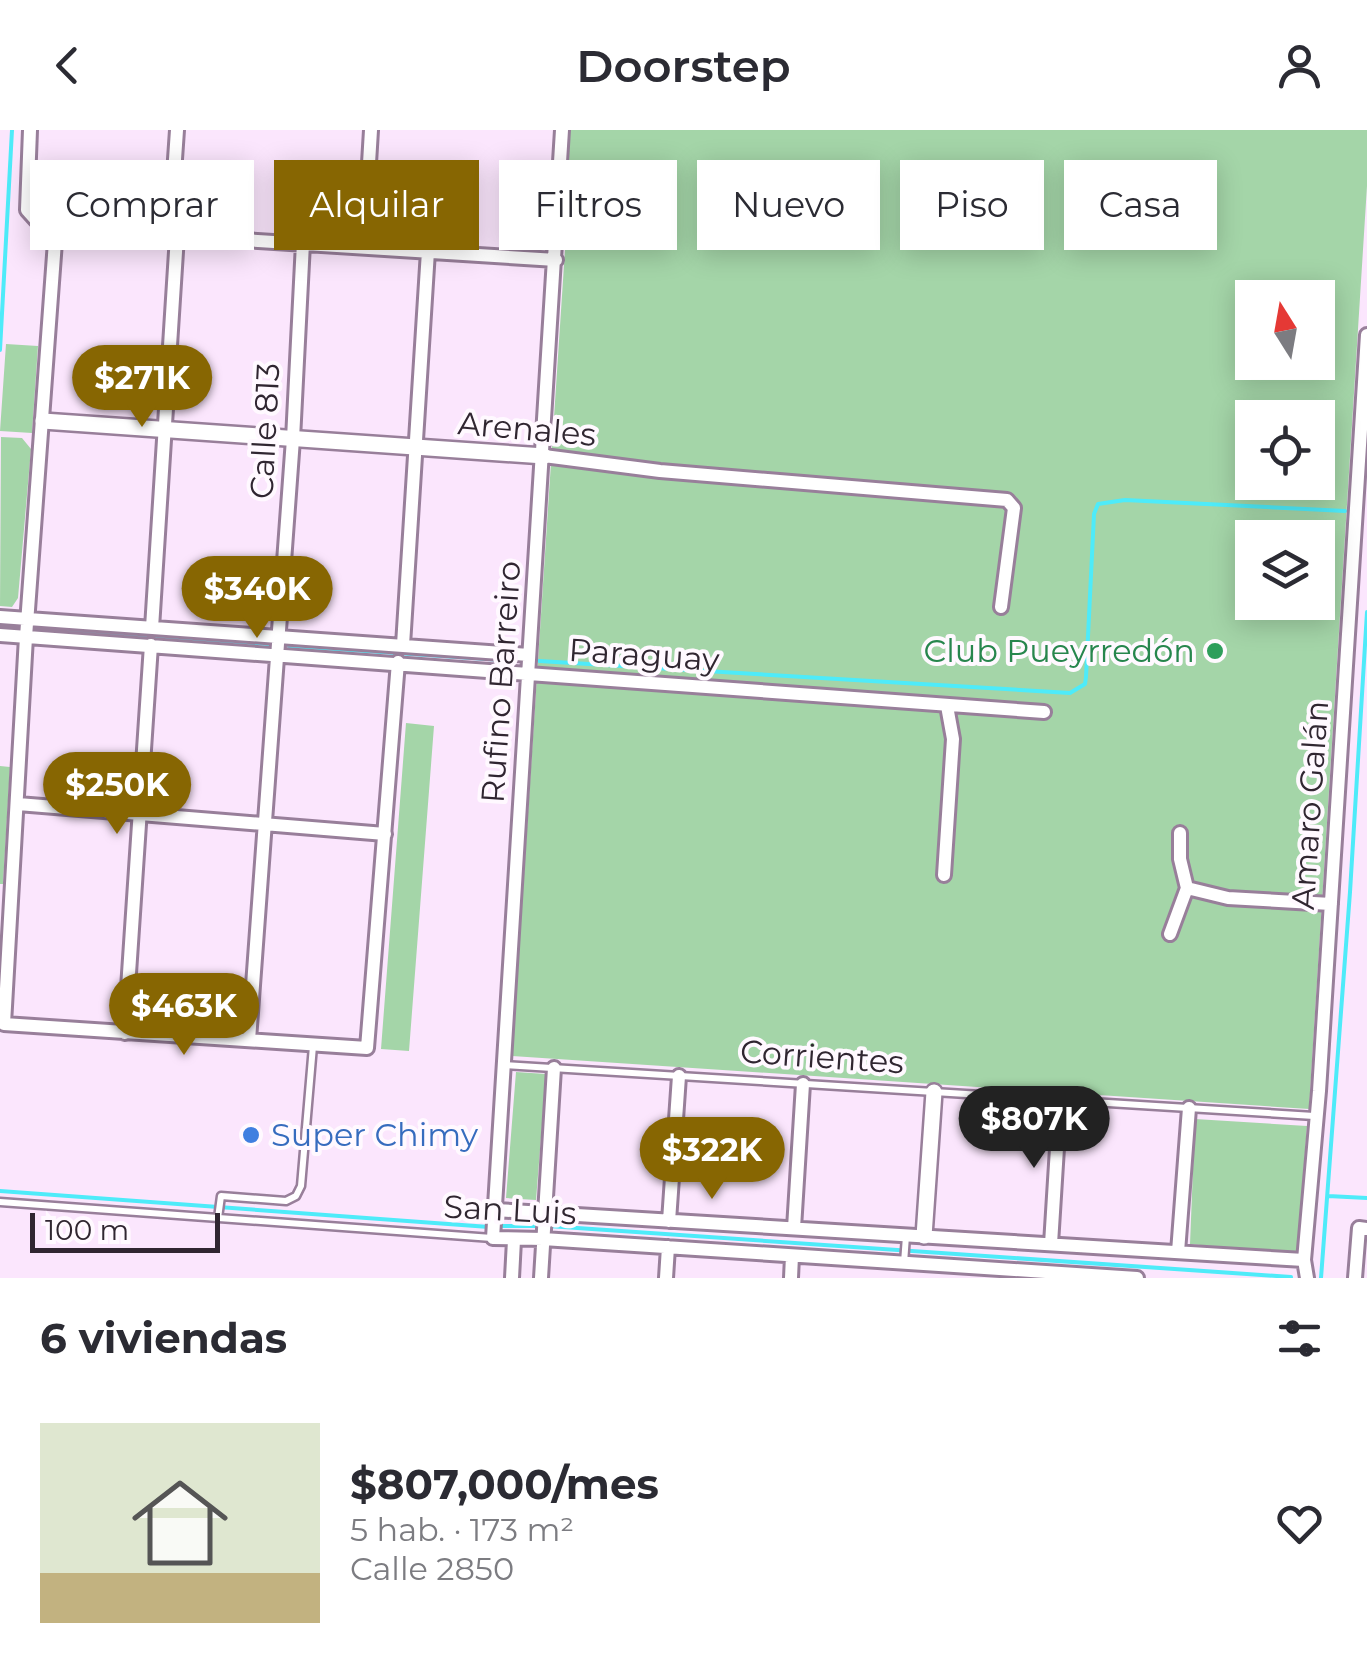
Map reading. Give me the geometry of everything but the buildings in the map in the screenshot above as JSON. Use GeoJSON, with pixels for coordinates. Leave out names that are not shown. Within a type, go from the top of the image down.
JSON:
{"type":"FeatureCollection","features":[{"type":"Feature","properties":{"kind":"street"},"geometry":{"type":"LineString","coordinates":[[30,130],[30,213]]}},
{"type":"Feature","properties":{"kind":"street"},"geometry":{"type":"LineString","coordinates":[[175,160],[177,130]]}},
{"type":"Feature","properties":{"kind":"street"},"geometry":{"type":"LineString","coordinates":[[369,160],[371,130]]}},
{"type":"Feature","properties":{"kind":"street","name":"Rufino Barreiro"},"geometry":{"type":"LineString","coordinates":[[493,1238],[562,130]]}},
{"type":"Feature","properties":{"kind":"street"},"geometry":{"type":"LineString","coordinates":[[54,250],[26,636],[4,1024],[367,1048],[398,662]]}},
{"type":"Feature","properties":{"kind":"street"},"geometry":{"type":"LineString","coordinates":[[152,628],[176,250]]}},
{"type":"Feature","properties":{"kind":"street","name":"Calle 813"},"geometry":{"type":"LineString","coordinates":[[249,1040],[293,439],[302,250]]}},
{"type":"Feature","properties":{"kind":"street"},"geometry":{"type":"LineString","coordinates":[[412,250],[556,260]]}},
{"type":"Feature","properties":{"kind":"street"},"geometry":{"type":"LineString","coordinates":[[403,645],[428,251]]}},
{"type":"Feature","properties":{"kind":"street","name":"Amaro Galán"},"geometry":{"type":"LineString","coordinates":[[1307,1278],[1304,1260],[1367,334]]}},
{"type":"Feature","properties":{"kind":"street","name":"Arenales"},"geometry":{"type":"LineString","coordinates":[[42,422],[544,456],[660,471],[1006,500],[1014,508],[1014,524],[1001,606]]}},
{"type":"Feature","properties":{"kind":"street","name":"Paraguay"},"geometry":{"type":"LineString","coordinates":[[0,617],[529,655]]}},
{"type":"Feature","properties":{"kind":"street","name":"Paraguay"},"geometry":{"type":"LineString","coordinates":[[0,635],[1044,712]]}},
{"type":"Feature","properties":{"kind":"street"},"geometry":{"type":"LineString","coordinates":[[124,1033],[151,645]]}},
{"type":"Feature","properties":{"kind":"street"},"geometry":{"type":"LineString","coordinates":[[944,875],[953,739],[947,706]]}},
{"type":"Feature","properties":{"kind":"street"},"geometry":{"type":"LineString","coordinates":[[18,804],[385,834]]}},
{"type":"Feature","properties":{"kind":"street"},"geometry":{"type":"LineString","coordinates":[[1170,934],[1187,888],[1180,860],[1180,832]]}},
{"type":"Feature","properties":{"kind":"street"},"geometry":{"type":"LineString","coordinates":[[1187,888],[1228,898],[1331,904]]}},
{"type":"Feature","properties":{"kind":"street"},"geometry":{"type":"LineString","coordinates":[[541,1278],[554,1068]]}},
{"type":"Feature","properties":{"kind":"street"},"geometry":{"type":"LineString","coordinates":[[669,1221],[679,1076]]}},
{"type":"Feature","properties":{"kind":"street"},"geometry":{"type":"LineString","coordinates":[[794,1228],[804,1084]]}},
{"type":"Feature","properties":{"kind":"street"},"geometry":{"type":"LineString","coordinates":[[924,1236],[934,1092]]}},
{"type":"Feature","properties":{"kind":"street"},"geometry":{"type":"LineString","coordinates":[[1052,1244],[1060,1100]]}},
{"type":"Feature","properties":{"kind":"street"},"geometry":{"type":"LineString","coordinates":[[1178,1252],[1188,1108]]}},
{"type":"Feature","properties":{"kind":"street","name":"San Luis"},"geometry":{"type":"LineString","coordinates":[[496,1210],[1304,1260]]}},
{"type":"Feature","properties":{"kind":"street"},"geometry":{"type":"LineString","coordinates":[[1355,1278],[1363,1228]]}},
{"type":"Feature","properties":{"kind":"street","name":"San Luis"},"geometry":{"type":"LineString","coordinates":[[493,1238],[543,1238],[912,1268],[1137,1278]]}},
{"type":"Feature","properties":{"kind":"street"},"geometry":{"type":"LineString","coordinates":[[512,1278],[514,1240]]}},
{"type":"Feature","properties":{"kind":"street"},"geometry":{"type":"LineString","coordinates":[[666,1278],[668,1247]]}},
{"type":"Feature","properties":{"kind":"street"},"geometry":{"type":"LineString","coordinates":[[791,1278],[792,1256]]}},
{"type":"Feature","properties":{"kind":"lane"},"geometry":{"type":"LineString","coordinates":[[218,1218],[221,1196],[286,1200],[296,1196],[301,1186],[314,1044]]}},
{"type":"Feature","properties":{"kind":"lane","name":"Corrientes"},"geometry":{"type":"LineString","coordinates":[[505,1065],[1316,1116]]}},
{"type":"Feature","properties":{"kind":"lane","name":"San Luis"},"geometry":{"type":"LineString","coordinates":[[0,1202],[493,1238]]}},
{"type":"Feature","properties":{"kind":"lane"},"geometry":{"type":"LineString","coordinates":[[906,1234],[912,1268]]}},
{"type":"Feature","properties":{"kind":"green space"},"geometry":{"type":"Polygon","coordinates":[[[569,130],[1367,130],[1367,186],[1309,1109],[512,1056],[565,250],[677,250],[677,160],[568,160],[569,130]]]}},
{"type":"Feature","properties":{"kind":"green space"},"geometry":{"type":"Polygon","coordinates":[[[6,344],[38,346],[32,433],[0,431],[6,344]]]}},
{"type":"Feature","properties":{"kind":"green space"},"geometry":{"type":"Polygon","coordinates":[[[1,437],[22,438],[31,449],[18,598],[12,607],[0,606],[1,437]]]}},
{"type":"Feature","properties":{"kind":"green space"},"geometry":{"type":"Polygon","coordinates":[[[406,723],[434,726],[409,1051],[381,1049],[406,723]]]}},
{"type":"Feature","properties":{"kind":"green space"},"geometry":{"type":"Polygon","coordinates":[[[0,766],[10,767],[3,884],[0,884],[0,766]]]}},
{"type":"Feature","properties":{"kind":"green space"},"geometry":{"type":"Polygon","coordinates":[[[516,1072],[546,1074],[536,1200],[506,1198],[516,1072]]]}},
{"type":"Feature","properties":{"kind":"green space"},"geometry":{"type":"Polygon","coordinates":[[[1195,1119],[1307,1126],[1297,1254],[1190,1244],[1195,1119]]]}},
{"type":"Feature","properties":{"kind":"waterway"},"geometry":{"type":"LineString","coordinates":[[0,350],[12,130]]}},
{"type":"Feature","properties":{"kind":"waterway"},"geometry":{"type":"LineString","coordinates":[[539,661],[1070,693],[1085,684],[1094,514],[1098,504],[1125,500],[1345,511]]}},
{"type":"Feature","properties":{"kind":"waterway"},"geometry":{"type":"LineString","coordinates":[[1321,1278],[1367,612]]}},
{"type":"Feature","properties":{"kind":"waterway"},"geometry":{"type":"LineString","coordinates":[[0,626],[8,626]]}},
{"type":"Feature","properties":{"kind":"waterway"},"geometry":{"type":"LineString","coordinates":[[53,630],[268,644]]}},
{"type":"Feature","properties":{"kind":"waterway"},"geometry":{"type":"LineString","coordinates":[[289,646],[517,661]]}},
{"type":"Feature","properties":{"kind":"waterway"},"geometry":{"type":"LineString","coordinates":[[0,1191],[489,1227]]}},
{"type":"Feature","properties":{"kind":"waterway"},"geometry":{"type":"LineString","coordinates":[[1328,1196],[1367,1198]]}},
{"type":"Feature","properties":{"kind":"waterway"},"geometry":{"type":"LineString","coordinates":[[498,1226],[539,1226]]}},
{"type":"Feature","properties":{"kind":"waterway"},"geometry":{"type":"LineString","coordinates":[[548,1226],[1291,1277]]}},
{"type":"Feature","properties":{"kind":"place","name":"Club Pueyrredón"},"geometry":{"type":"Point","coordinates":[1215,651]}},
{"type":"Feature","properties":{"kind":"place","name":"Super Chimy"},"geometry":{"type":"Point","coordinates":[251,1135]}}]}
